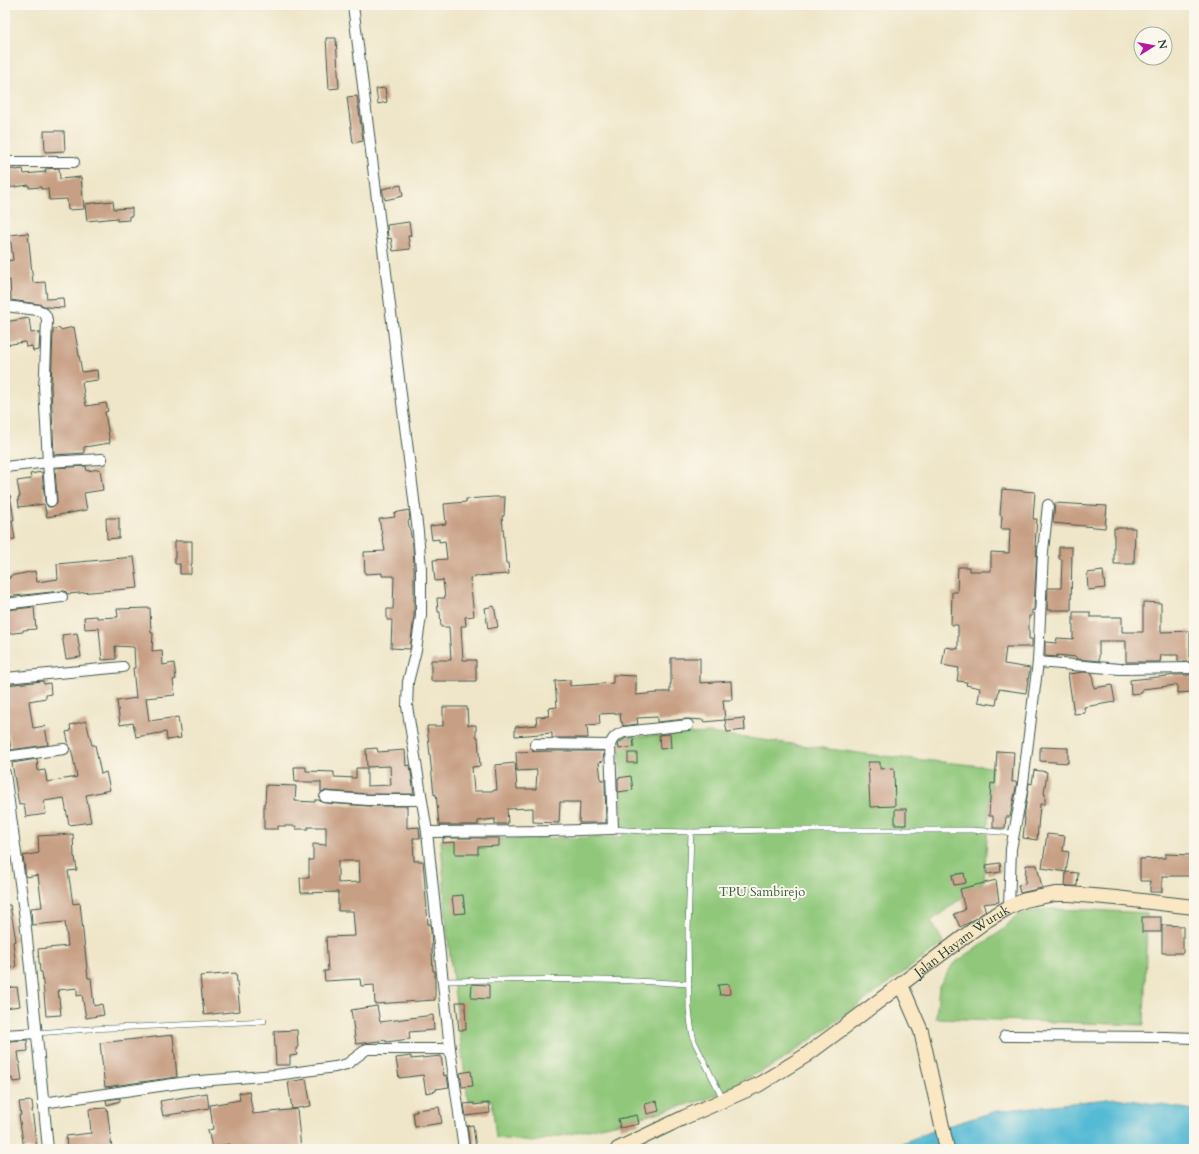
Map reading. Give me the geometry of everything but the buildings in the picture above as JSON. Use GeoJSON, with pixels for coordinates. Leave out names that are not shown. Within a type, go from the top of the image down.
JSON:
{"type":"FeatureCollection","features":[{"type":"Feature","properties":{"kind":"main road","name":"Jalan Hayam Wuruk"},"geometry":{"type":"LineString","coordinates":[[947,1149],[921,1030],[901,985],[987,920],[1009,907],[1025,900],[1055,894],[1070,894],[1194,907]]}},
{"type":"Feature","properties":{"kind":"main road"},"geometry":{"type":"LineString","coordinates":[[618,1149],[758,1085],[805,1056],[901,985]]}},
{"type":"Feature","properties":{"kind":"street"},"geometry":{"type":"LineString","coordinates":[[354,5],[418,532],[421,570],[420,616],[416,650],[408,682],[407,706],[427,832],[450,1049],[464,1149]]}},
{"type":"Feature","properties":{"kind":"street"},"geometry":{"type":"LineString","coordinates":[[5,162],[74,162]]}},
{"type":"Feature","properties":{"kind":"street"},"geometry":{"type":"LineString","coordinates":[[5,306],[38,310],[43,312],[48,320],[44,386],[51,501]]}},
{"type":"Feature","properties":{"kind":"street"},"geometry":{"type":"LineString","coordinates":[[5,467],[102,458]]}},
{"type":"Feature","properties":{"kind":"street"},"geometry":{"type":"LineString","coordinates":[[1009,907],[1011,849],[1022,791],[1038,662],[1043,551],[1048,505]]}},
{"type":"Feature","properties":{"kind":"street"},"geometry":{"type":"LineString","coordinates":[[5,604],[62,597]]}},
{"type":"Feature","properties":{"kind":"street"},"geometry":{"type":"LineString","coordinates":[[1038,662],[1120,669],[1194,668]]}},
{"type":"Feature","properties":{"kind":"street"},"geometry":{"type":"LineString","coordinates":[[5,678],[123,667]]}},
{"type":"Feature","properties":{"kind":"street"},"geometry":{"type":"LineString","coordinates":[[427,832],[613,829],[610,745],[613,738],[617,734],[624,732],[688,725]]}},
{"type":"Feature","properties":{"kind":"street"},"geometry":{"type":"LineString","coordinates":[[535,744],[610,745]]}},
{"type":"Feature","properties":{"kind":"street"},"geometry":{"type":"LineString","coordinates":[[5,757],[64,749]]}},
{"type":"Feature","properties":{"kind":"street"},"geometry":{"type":"LineString","coordinates":[[5,773],[25,919],[48,1149]]}},
{"type":"Feature","properties":{"kind":"street"},"geometry":{"type":"LineString","coordinates":[[325,798],[422,800]]}},
{"type":"Feature","properties":{"kind":"street"},"geometry":{"type":"LineString","coordinates":[[5,1035],[37,1033]]}},
{"type":"Feature","properties":{"kind":"street"},"geometry":{"type":"LineString","coordinates":[[1005,1036],[1194,1038]]}},
{"type":"Feature","properties":{"kind":"street"},"geometry":{"type":"LineString","coordinates":[[43,1103],[187,1082],[269,1075],[335,1067],[347,1064],[367,1050],[450,1049]]}},
{"type":"Feature","properties":{"kind":"lane"},"geometry":{"type":"LineString","coordinates":[[613,829],[691,832],[768,830],[971,830],[1014,833]]}},
{"type":"Feature","properties":{"kind":"lane"},"geometry":{"type":"LineString","coordinates":[[691,832],[688,932],[689,1009],[691,1026],[694,1041],[724,1100]]}},
{"type":"Feature","properties":{"kind":"lane"},"geometry":{"type":"LineString","coordinates":[[443,981],[612,980],[689,984]]}},
{"type":"Feature","properties":{"kind":"lane"},"geometry":{"type":"LineString","coordinates":[[37,1033],[264,1021]]}},
{"type":"Feature","properties":{"kind":"green space","name":"TPU Sambirejo"},"geometry":{"type":"Polygon","coordinates":[[[710,733],[874,755],[992,767],[984,881],[931,921],[944,943],[781,1061],[710,1098],[628,1121],[533,1142],[496,1138],[492,1100],[468,1101],[447,931],[441,840],[623,837],[619,737],[710,733]]]}},
{"type":"Feature","properties":{"kind":"green space"},"geometry":{"type":"Polygon","coordinates":[[[1047,909],[1147,913],[1144,1025],[936,1018],[939,986],[953,964],[1000,932],[1017,915],[1047,909]]]}},
{"type":"Feature","properties":{"kind":"water"},"geometry":{"type":"Polygon","coordinates":[[[1116,1098],[1194,1110],[1194,1149],[888,1149],[934,1130],[997,1111],[1116,1098]]]}}]}
